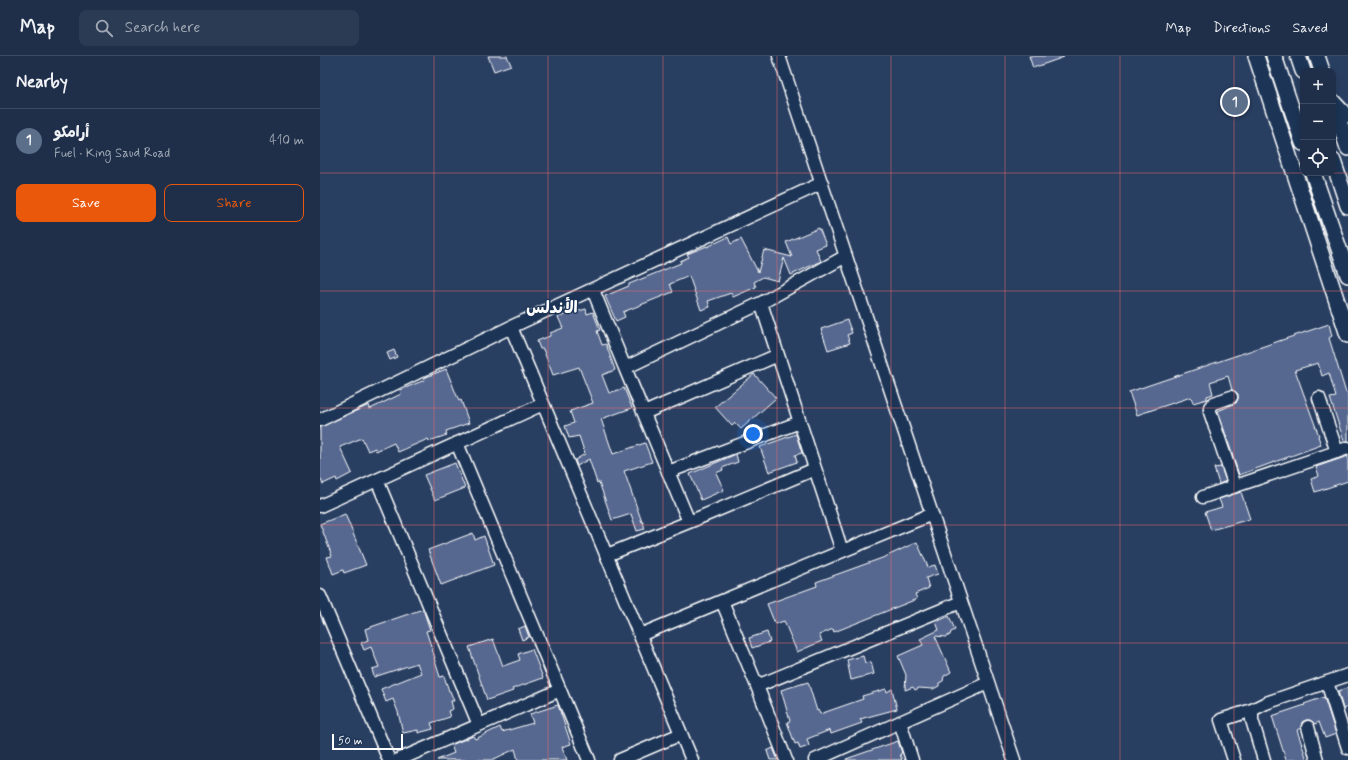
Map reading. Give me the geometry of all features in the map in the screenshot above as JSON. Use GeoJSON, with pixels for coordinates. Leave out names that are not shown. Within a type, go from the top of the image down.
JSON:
{"type":"FeatureCollection","features":[{"type":"Feature","properties":{"kind":"main road"},"geometry":{"type":"LineString","coordinates":[[1256,56],[1348,335]]}},
{"type":"Feature","properties":{"kind":"main road"},"geometry":{"type":"LineString","coordinates":[[1274,56],[1302,140]]}},
{"type":"Feature","properties":{"kind":"main road"},"geometry":{"type":"LineString","coordinates":[[1298,56],[1302,68]]}},
{"type":"Feature","properties":{"kind":"main road"},"geometry":{"type":"LineString","coordinates":[[1317,56],[1321,68]]}},
{"type":"Feature","properties":{"kind":"main road"},"geometry":{"type":"LineString","coordinates":[[1334,104],[1348,148]]}},
{"type":"Feature","properties":{"kind":"main road"},"geometry":{"type":"LineString","coordinates":[[1336,170],[1348,206]]}},
{"type":"Feature","properties":{"kind":"main road"},"geometry":{"type":"LineString","coordinates":[[1314,176],[1348,275]]}},
{"type":"Feature","properties":{"kind":"street"},"geometry":{"type":"LineString","coordinates":[[779,56],[1014,760]]}},
{"type":"Feature","properties":{"kind":"street"},"geometry":{"type":"LineString","coordinates":[[1335,104],[1348,116]]}},
{"type":"Feature","properties":{"kind":"street"},"geometry":{"type":"LineString","coordinates":[[320,420],[511,327],[822,184]]}},
{"type":"Feature","properties":{"kind":"street"},"geometry":{"type":"LineString","coordinates":[[625,368],[761,303],[846,256]]}},
{"type":"Feature","properties":{"kind":"street"},"geometry":{"type":"LineString","coordinates":[[593,290],[689,522]]}},
{"type":"Feature","properties":{"kind":"street"},"geometry":{"type":"LineString","coordinates":[[761,303],[842,551]]}},
{"type":"Feature","properties":{"kind":"street"},"geometry":{"type":"LineString","coordinates":[[511,327],[692,760]]}},
{"type":"Feature","properties":{"kind":"street"},"geometry":{"type":"LineString","coordinates":[[644,413],[778,355]]}},
{"type":"Feature","properties":{"kind":"street"},"geometry":{"type":"LineString","coordinates":[[1232,398],[1214,403],[1210,407],[1210,412],[1235,486]]}},
{"type":"Feature","properties":{"kind":"street"},"geometry":{"type":"LineString","coordinates":[[1203,497],[1343,450],[1319,398]]}},
{"type":"Feature","properties":{"kind":"street"},"geometry":{"type":"LineString","coordinates":[[320,506],[543,404]]}},
{"type":"Feature","properties":{"kind":"street"},"geometry":{"type":"LineString","coordinates":[[668,472],[800,422]]}},
{"type":"Feature","properties":{"kind":"street"},"geometry":{"type":"LineString","coordinates":[[457,443],[589,760]]}},
{"type":"Feature","properties":{"kind":"street"},"geometry":{"type":"LineString","coordinates":[[606,555],[815,469]]}},
{"type":"Feature","properties":{"kind":"street"},"geometry":{"type":"LineString","coordinates":[[377,480],[480,725]]}},
{"type":"Feature","properties":{"kind":"street"},"geometry":{"type":"LineString","coordinates":[[640,635],[932,514]]}},
{"type":"Feature","properties":{"kind":"street"},"geometry":{"type":"LineString","coordinates":[[320,596],[389,760]]}},
{"type":"Feature","properties":{"kind":"street"},"geometry":{"type":"LineString","coordinates":[[722,601],[786,760]]}},
{"type":"Feature","properties":{"kind":"street"},"geometry":{"type":"LineString","coordinates":[[757,686],[961,602]]}},
{"type":"Feature","properties":{"kind":"street"},"geometry":{"type":"LineString","coordinates":[[1234,760],[1221,720],[1348,675]]}},
{"type":"Feature","properties":{"kind":"street"},"geometry":{"type":"LineString","coordinates":[[1327,682],[1345,724],[1348,748]]}},
{"type":"Feature","properties":{"kind":"street"},"geometry":{"type":"LineString","coordinates":[[815,760],[988,683]]}},
{"type":"Feature","properties":{"kind":"street"},"geometry":{"type":"LineString","coordinates":[[398,760],[560,690]]}},
{"type":"Feature","properties":{"kind":"street"},"geometry":{"type":"LineString","coordinates":[[1252,710],[1252,720],[1264,760]]}},
{"type":"Feature","properties":{"kind":"street"},"geometry":{"type":"LineString","coordinates":[[900,722],[912,760]]}},
{"type":"Feature","properties":{"kind":"street"},"geometry":{"type":"LineString","coordinates":[[1308,727],[1318,760]]}},
{"type":"Feature","properties":{"kind":"street"},"geometry":{"type":"LineString","coordinates":[[620,760],[681,734]]}},
{"type":"Feature","properties":{"kind":"building"},"geometry":{"type":"Polygon","coordinates":[[[488,56],[507,56],[511,65],[494,71],[488,56]]]}},
{"type":"Feature","properties":{"kind":"building"},"geometry":{"type":"Polygon","coordinates":[[[1029,56],[1063,56],[1064,57],[1033,68],[1029,56]]]}},
{"type":"Feature","properties":{"kind":"building"},"geometry":{"type":"Polygon","coordinates":[[[819,228],[826,245],[816,249],[821,261],[791,275],[784,258],[778,281],[763,277],[754,282],[756,287],[733,297],[731,293],[708,301],[710,307],[701,310],[689,276],[670,284],[673,292],[623,312],[625,317],[616,321],[605,296],[629,286],[629,284],[681,263],[680,261],[689,257],[687,254],[728,237],[731,244],[741,239],[758,272],[764,250],[792,257],[786,242],[819,228]]]}},
{"type":"Feature","properties":{"kind":"building"},"geometry":{"type":"Polygon","coordinates":[[[586,309],[587,314],[593,312],[600,330],[597,331],[602,345],[606,344],[615,370],[602,375],[609,393],[624,388],[632,408],[601,419],[613,454],[645,443],[652,462],[624,471],[645,529],[637,531],[631,514],[612,520],[599,482],[597,483],[589,459],[577,466],[575,460],[585,454],[579,436],[569,438],[565,426],[574,423],[570,411],[593,403],[579,367],[553,375],[543,349],[540,349],[537,341],[550,336],[550,333],[563,328],[558,317],[586,309]]]}},
{"type":"Feature","properties":{"kind":"building"},"geometry":{"type":"Polygon","coordinates":[[[847,320],[852,333],[847,335],[850,343],[828,350],[821,329],[847,320]]]}},
{"type":"Feature","properties":{"kind":"building"},"geometry":{"type":"Polygon","coordinates":[[[1329,324],[1332,336],[1329,338],[1346,393],[1348,393],[1348,441],[1344,441],[1330,398],[1336,397],[1329,373],[1322,376],[1318,363],[1295,370],[1321,445],[1239,475],[1218,411],[1236,403],[1238,399],[1238,394],[1232,390],[1228,376],[1210,382],[1213,394],[1207,396],[1207,399],[1193,403],[1191,397],[1137,415],[1129,392],[1329,324]]]}},
{"type":"Feature","properties":{"kind":"building"},"geometry":{"type":"Polygon","coordinates":[[[394,350],[397,357],[390,360],[387,353],[394,350]]]}},
{"type":"Feature","properties":{"kind":"building"},"geometry":{"type":"Polygon","coordinates":[[[446,369],[459,401],[461,400],[469,423],[446,431],[447,435],[429,441],[428,439],[398,452],[394,443],[376,451],[375,448],[368,451],[362,438],[340,447],[352,473],[337,481],[336,478],[323,484],[320,478],[320,427],[369,405],[370,409],[401,394],[400,390],[425,380],[424,378],[446,369]]]}},
{"type":"Feature","properties":{"kind":"building"},"geometry":{"type":"Polygon","coordinates":[[[754,374],[776,398],[741,429],[735,423],[732,426],[715,407],[754,374]]]}},
{"type":"Feature","properties":{"kind":"building"},"geometry":{"type":"Polygon","coordinates":[[[796,434],[802,453],[795,455],[797,462],[769,472],[760,447],[796,434]]]}},
{"type":"Feature","properties":{"kind":"building"},"geometry":{"type":"Polygon","coordinates":[[[736,454],[738,462],[722,468],[723,470],[716,473],[724,490],[701,500],[690,474],[736,454]]]}},
{"type":"Feature","properties":{"kind":"building"},"geometry":{"type":"Polygon","coordinates":[[[1348,456],[1348,481],[1315,492],[1311,479],[1319,476],[1316,467],[1348,456]]]}},
{"type":"Feature","properties":{"kind":"building"},"geometry":{"type":"Polygon","coordinates":[[[455,463],[465,488],[435,500],[424,475],[455,463]]]}},
{"type":"Feature","properties":{"kind":"building"},"geometry":{"type":"Polygon","coordinates":[[[1221,467],[1226,481],[1219,484],[1214,468],[1221,467]]]}},
{"type":"Feature","properties":{"kind":"building"},"geometry":{"type":"Polygon","coordinates":[[[1241,492],[1250,519],[1211,530],[1205,512],[1222,507],[1219,499],[1241,492]]]}},
{"type":"Feature","properties":{"kind":"building"},"geometry":{"type":"Polygon","coordinates":[[[345,514],[366,565],[344,573],[343,570],[333,574],[327,557],[332,556],[320,524],[345,514]]]}},
{"type":"Feature","properties":{"kind":"building"},"geometry":{"type":"Polygon","coordinates":[[[473,533],[475,540],[484,536],[494,565],[441,585],[428,550],[473,533]]]}},
{"type":"Feature","properties":{"kind":"building"},"geometry":{"type":"Polygon","coordinates":[[[917,542],[928,567],[935,565],[938,574],[926,578],[929,588],[915,594],[917,599],[834,632],[833,629],[819,635],[822,641],[797,652],[784,621],[775,624],[767,604],[817,586],[816,582],[885,557],[917,542]]]}},
{"type":"Feature","properties":{"kind":"building"},"geometry":{"type":"Polygon","coordinates":[[[423,609],[430,630],[426,631],[434,658],[440,677],[444,676],[454,701],[451,701],[453,709],[448,711],[450,717],[431,723],[433,729],[418,733],[418,730],[403,733],[393,699],[386,702],[381,689],[421,673],[417,663],[374,677],[372,669],[379,667],[371,647],[364,650],[361,643],[368,640],[365,629],[423,609]]]}},
{"type":"Feature","properties":{"kind":"building"},"geometry":{"type":"Polygon","coordinates":[[[949,616],[955,630],[946,637],[935,636],[951,672],[944,676],[943,681],[939,683],[939,686],[933,689],[919,688],[915,690],[913,687],[905,690],[906,675],[898,656],[923,645],[920,639],[939,630],[936,622],[949,616]]]}},
{"type":"Feature","properties":{"kind":"building"},"geometry":{"type":"Polygon","coordinates":[[[525,626],[529,637],[522,640],[518,629],[525,626]]]}},
{"type":"Feature","properties":{"kind":"building"},"geometry":{"type":"Polygon","coordinates":[[[767,632],[770,642],[752,648],[749,638],[767,632]]]}},
{"type":"Feature","properties":{"kind":"building"},"geometry":{"type":"Polygon","coordinates":[[[493,639],[503,666],[520,660],[518,654],[532,649],[543,678],[487,700],[469,647],[493,639]]]}},
{"type":"Feature","properties":{"kind":"building"},"geometry":{"type":"Polygon","coordinates":[[[863,656],[865,663],[871,662],[874,674],[851,680],[847,660],[863,656]]]}},
{"type":"Feature","properties":{"kind":"building"},"geometry":{"type":"Polygon","coordinates":[[[808,682],[817,711],[818,710],[820,714],[863,699],[862,696],[886,689],[887,692],[892,689],[897,709],[860,719],[862,723],[831,734],[830,730],[807,739],[809,746],[800,749],[798,743],[795,744],[787,722],[790,721],[781,690],[808,682]]]}},
{"type":"Feature","properties":{"kind":"building"},"geometry":{"type":"Polygon","coordinates":[[[1348,688],[1348,707],[1343,709],[1338,691],[1348,688]]]}},
{"type":"Feature","properties":{"kind":"building"},"geometry":{"type":"Polygon","coordinates":[[[1324,697],[1336,734],[1325,738],[1319,722],[1315,724],[1310,720],[1306,720],[1302,722],[1301,728],[1297,730],[1307,760],[1286,760],[1272,716],[1324,697]]]}},
{"type":"Feature","properties":{"kind":"building"},"geometry":{"type":"Polygon","coordinates":[[[558,705],[571,744],[562,747],[567,760],[518,760],[515,749],[492,760],[437,760],[454,753],[451,745],[473,736],[475,739],[500,727],[502,732],[533,723],[530,714],[558,705]]]}},
{"type":"Feature","properties":{"kind":"building"},"geometry":{"type":"Polygon","coordinates":[[[898,741],[902,753],[900,754],[902,760],[846,760],[846,759],[898,741]]]}},
{"type":"Feature","properties":{"kind":"building"},"geometry":{"type":"Polygon","coordinates":[[[773,748],[778,760],[770,760],[767,751],[773,748]]]}},
{"type":"Feature","properties":{"kind":"place","name":"أرامكو"},"geometry":{"type":"Point","coordinates":[1235,102]}},
{"type":"Feature","properties":{"kind":"district","name":"الأندلس"},"geometry":{"type":"Point","coordinates":[552,307]}}]}
